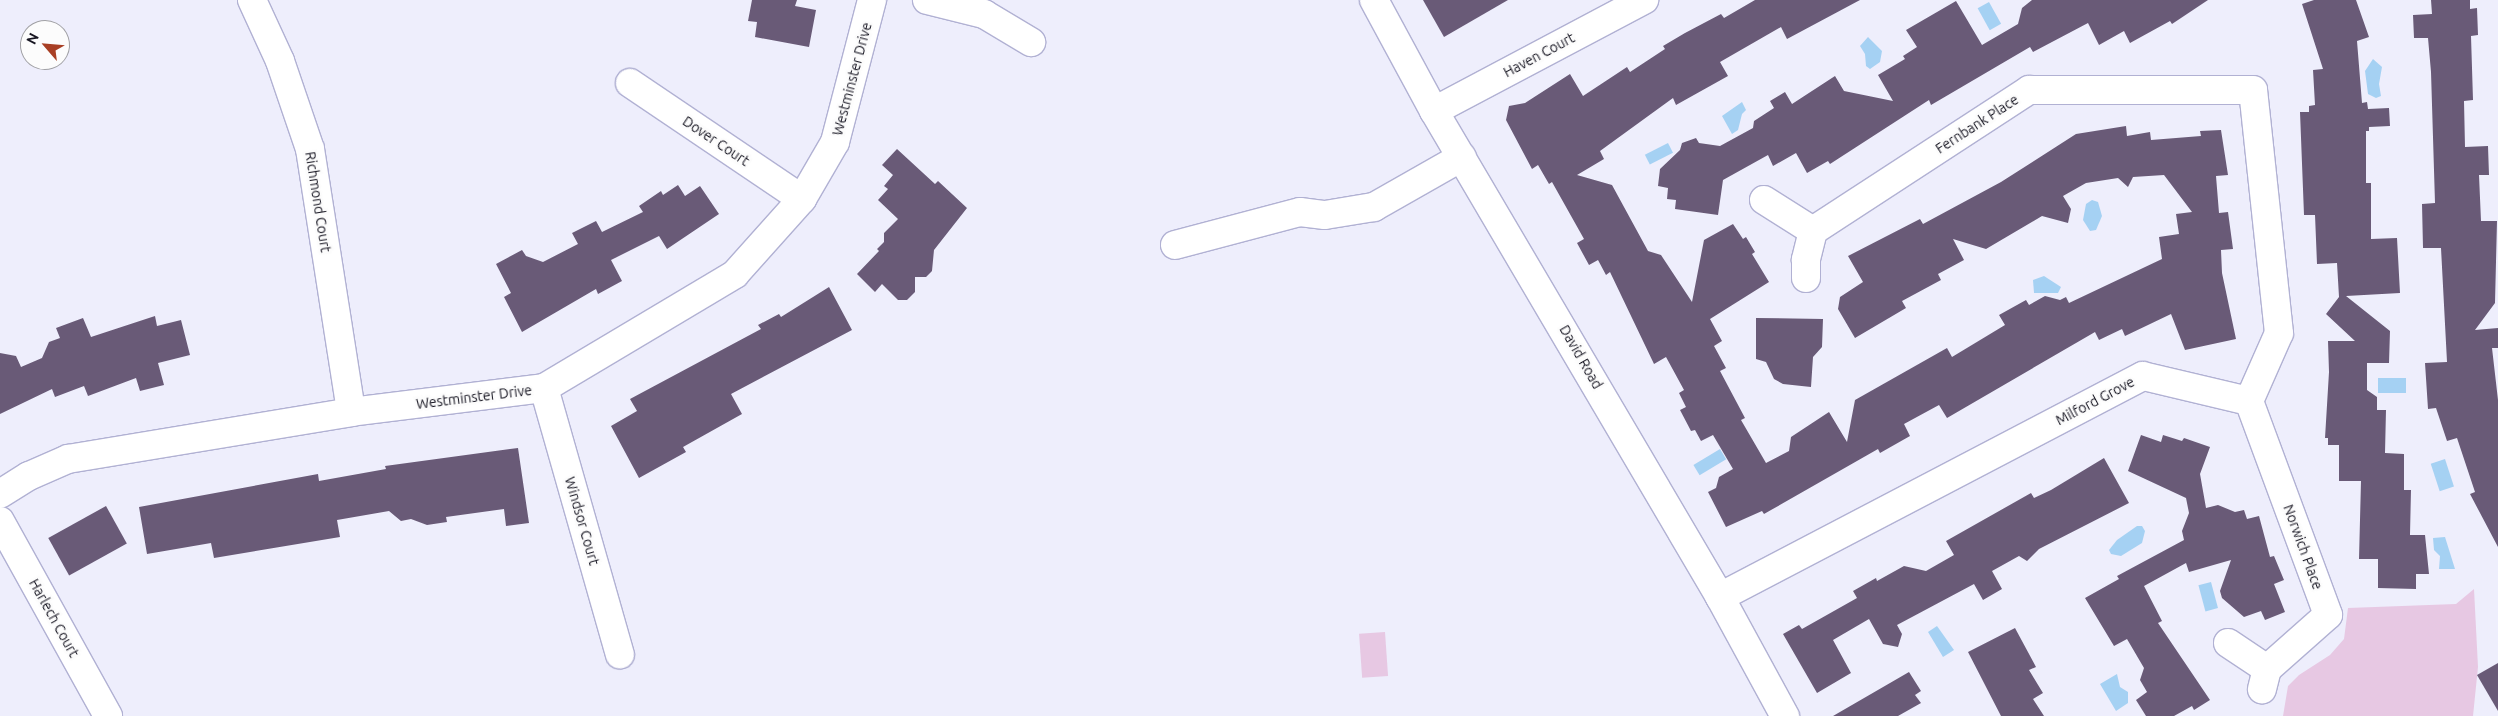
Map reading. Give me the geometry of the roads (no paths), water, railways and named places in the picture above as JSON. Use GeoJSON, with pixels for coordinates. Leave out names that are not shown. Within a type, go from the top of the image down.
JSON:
{"type":"FeatureCollection","features":[{"type":"Feature","properties":{"kind":"street","name":"Richmond Court"},"geometry":{"type":"LineString","coordinates":[[252,0],[280,61],[310,149],[351,412]]}},
{"type":"Feature","properties":{"kind":"street","name":"Westminster Drive"},"geometry":{"type":"LineString","coordinates":[[0,494],[29,476],[68,459],[351,412],[544,388],[736,274],[802,200],[836,142],[872,0]]}},
{"type":"Feature","properties":{"kind":"street"},"geometry":{"type":"LineString","coordinates":[[927,0],[984,14],[1031,42]]}},
{"type":"Feature","properties":{"kind":"street","name":"David Road"},"geometry":{"type":"LineString","coordinates":[[1374,0],[1434,110],[1720,597],[1785,716]]}},
{"type":"Feature","properties":{"kind":"street","name":"Haven Court"},"geometry":{"type":"LineString","coordinates":[[1434,110],[1644,0]]}},
{"type":"Feature","properties":{"kind":"street","name":"Dover Court"},"geometry":{"type":"LineString","coordinates":[[630,83],[802,200]]}},
{"type":"Feature","properties":{"kind":"street","name":"Fernbank Place"},"geometry":{"type":"LineString","coordinates":[[1812,231],[2029,90],[2253,90],[2279,332],[2250,401]]}},
{"type":"Feature","properties":{"kind":"street"},"geometry":{"type":"LineString","coordinates":[[1174,245],[1300,212],[1325,215],[1374,206],[1462,157]]}},
{"type":"Feature","properties":{"kind":"street"},"geometry":{"type":"LineString","coordinates":[[1764,200],[1812,231],[1806,260],[1806,278]]}},
{"type":"Feature","properties":{"kind":"street","name":"Milford Grove"},"geometry":{"type":"LineString","coordinates":[[1720,597],[2143,376],[2250,401]]}},
{"type":"Feature","properties":{"kind":"street","name":"Windsor Court"},"geometry":{"type":"LineString","coordinates":[[544,388],[620,654]]}},
{"type":"Feature","properties":{"kind":"street","name":"Norwich Place"},"geometry":{"type":"LineString","coordinates":[[2228,643],[2264,679],[2328,616],[2250,401]]}},
{"type":"Feature","properties":{"kind":"street","name":"Harlech Court"},"geometry":{"type":"LineString","coordinates":[[0,520],[108,716]]}},
{"type":"Feature","properties":{"kind":"water"},"geometry":{"type":"Polygon","coordinates":[[[1989,2],[2001,24],[1990,30],[1978,8],[1989,2]]]}},
{"type":"Feature","properties":{"kind":"water"},"geometry":{"type":"Polygon","coordinates":[[[1868,37],[1882,51],[1880,62],[1870,69],[1866,66],[1865,54],[1860,46],[1868,37]]]}},
{"type":"Feature","properties":{"kind":"water"},"geometry":{"type":"Polygon","coordinates":[[[2373,59],[2382,67],[2379,84],[2381,96],[2376,98],[2368,94],[2365,71],[2373,59]]]}},
{"type":"Feature","properties":{"kind":"water"},"geometry":{"type":"Polygon","coordinates":[[[1742,102],[1746,110],[1742,114],[1738,130],[1732,134],[1722,116],[1742,102]]]}},
{"type":"Feature","properties":{"kind":"water"},"geometry":{"type":"Polygon","coordinates":[[[1668,143],[1673,153],[1650,165],[1645,155],[1668,143]]]}},
{"type":"Feature","properties":{"kind":"water"},"geometry":{"type":"Polygon","coordinates":[[[2092,200],[2098,202],[2102,216],[2096,230],[2090,231],[2083,220],[2086,204],[2092,200]]]}},
{"type":"Feature","properties":{"kind":"water"},"geometry":{"type":"Polygon","coordinates":[[[2044,276],[2061,287],[2058,293],[2034,293],[2033,280],[2044,276]]]}},
{"type":"Feature","properties":{"kind":"water"},"geometry":{"type":"Polygon","coordinates":[[[2378,378],[2406,378],[2406,393],[2378,393],[2378,378]]]}},
{"type":"Feature","properties":{"kind":"water"},"geometry":{"type":"Polygon","coordinates":[[[1720,449],[1726,459],[1700,475],[1693,465],[1720,449]]]}},
{"type":"Feature","properties":{"kind":"water"},"geometry":{"type":"Polygon","coordinates":[[[2445,459],[2454,487],[2440,491],[2431,464],[2445,459]]]}},
{"type":"Feature","properties":{"kind":"water"},"geometry":{"type":"Polygon","coordinates":[[[2137,526],[2142,526],[2145,531],[2142,543],[2121,556],[2111,554],[2109,550],[2117,540],[2137,526]]]}},
{"type":"Feature","properties":{"kind":"water"},"geometry":{"type":"Polygon","coordinates":[[[2445,537],[2455,569],[2439,569],[2440,556],[2434,550],[2433,538],[2445,537]]]}},
{"type":"Feature","properties":{"kind":"water"},"geometry":{"type":"Polygon","coordinates":[[[2211,582],[2218,608],[2205,611],[2198,585],[2211,582]]]}},
{"type":"Feature","properties":{"kind":"water"},"geometry":{"type":"Polygon","coordinates":[[[1937,626],[1954,650],[1943,657],[1928,632],[1937,626]]]}},
{"type":"Feature","properties":{"kind":"water"},"geometry":{"type":"Polygon","coordinates":[[[2117,674],[2120,687],[2128,692],[2128,703],[2116,711],[2100,684],[2117,674]]]}}]}
